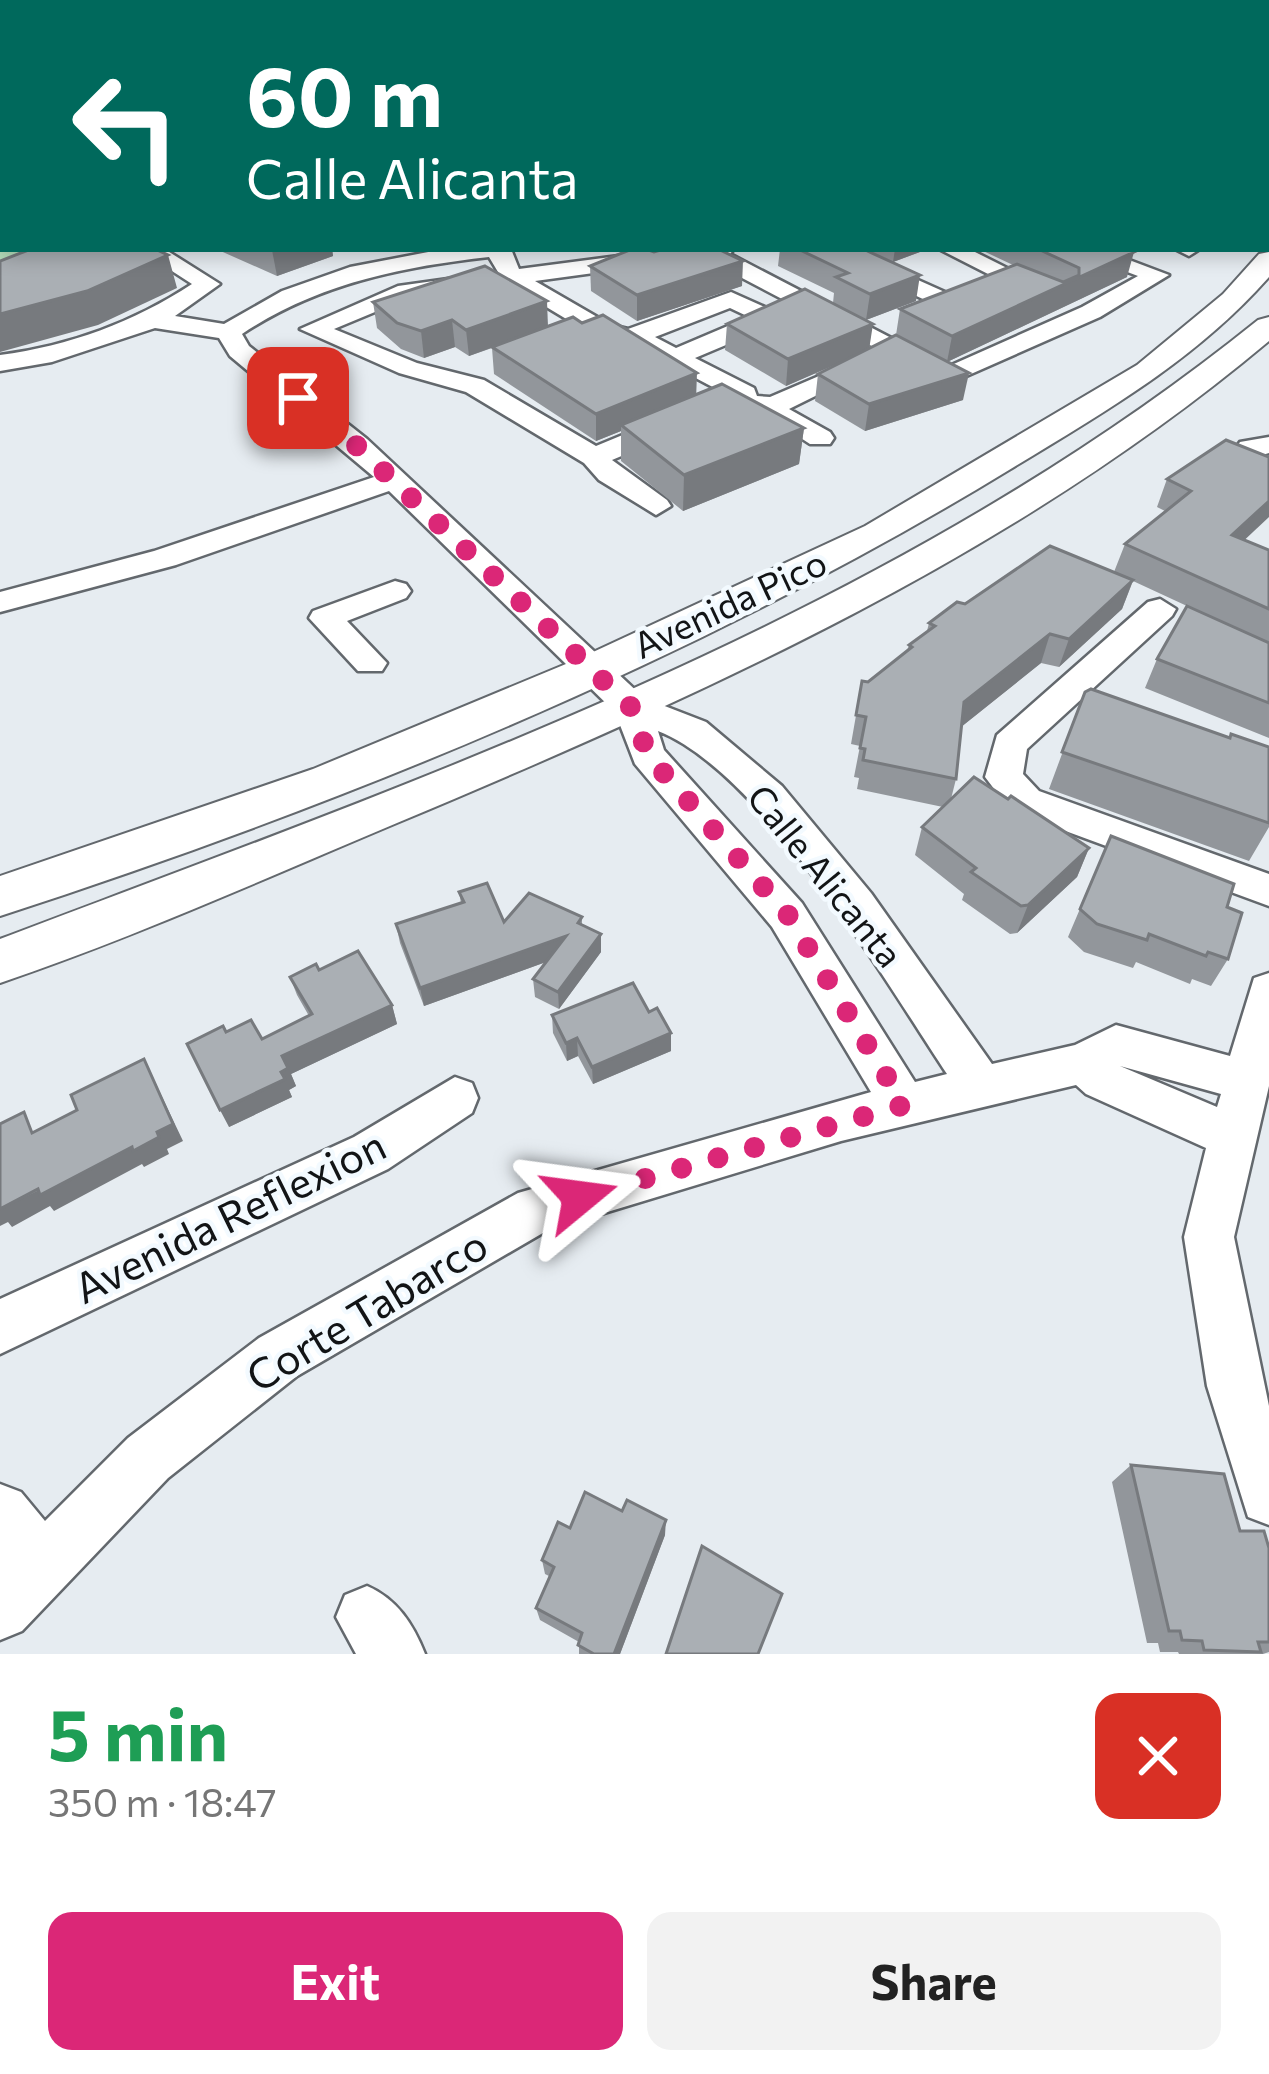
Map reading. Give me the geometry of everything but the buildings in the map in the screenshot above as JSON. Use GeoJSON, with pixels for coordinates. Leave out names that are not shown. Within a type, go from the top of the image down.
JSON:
{"type":"FeatureCollection","features":[{"type":"Feature","properties":{"kind":"main road","name":"Avenida Pico"},"geometry":{"type":"LineString","coordinates":[[0,896],[329,781],[593,669],[878,534],[1148,372],[1233,300],[1269,260]]}},
{"type":"Feature","properties":{"kind":"main road","name":"Avenida Pico"},"geometry":{"type":"LineString","coordinates":[[0,961],[631,707],[858,599],[1010,509],[1185,395],[1269,326]]}},
{"type":"Feature","properties":{"kind":"street"},"geometry":{"type":"LineString","coordinates":[[153,320],[228,332],[250,315],[370,257],[450,252]]}},
{"type":"Feature","properties":{"kind":"street"},"geometry":{"type":"LineString","coordinates":[[500,252],[511,274],[592,324],[675,357],[820,438]]}},
{"type":"Feature","properties":{"kind":"street"},"geometry":{"type":"LineString","coordinates":[[656,506],[609,474],[594,457],[475,386],[313,329],[406,291],[694,252]]}},
{"type":"Feature","properties":{"kind":"street"},"geometry":{"type":"LineString","coordinates":[[715,252],[946,377],[1091,312],[1157,274],[1087,252]]}},
{"type":"Feature","properties":{"kind":"street"},"geometry":{"type":"LineString","coordinates":[[842,252],[948,302]]}},
{"type":"Feature","properties":{"kind":"street"},"geometry":{"type":"LineString","coordinates":[[885,273],[942,252]]}},
{"type":"Feature","properties":{"kind":"street"},"geometry":{"type":"LineString","coordinates":[[863,335],[1019,280],[957,252]]}},
{"type":"Feature","properties":{"kind":"street"},"geometry":{"type":"LineString","coordinates":[[0,363],[43,358],[153,320],[208,284],[206,278],[166,257]]}},
{"type":"Feature","properties":{"kind":"street"},"geometry":{"type":"LineString","coordinates":[[631,337],[731,298],[769,318],[675,357]]}},
{"type":"Feature","properties":{"kind":"street"},"geometry":{"type":"LineString","coordinates":[[550,340],[592,324]]}},
{"type":"Feature","properties":{"kind":"street","name":"Calle Alicanta"},"geometry":{"type":"LineString","coordinates":[[228,332],[239,351],[357,446],[631,707],[693,731],[769,796],[856,904],[982,1087]]}},
{"type":"Feature","properties":{"kind":"street"},"geometry":{"type":"LineString","coordinates":[[594,457],[874,361]]}},
{"type":"Feature","properties":{"kind":"street"},"geometry":{"type":"LineString","coordinates":[[445,378],[487,362]]}},
{"type":"Feature","properties":{"kind":"street"},"geometry":{"type":"LineString","coordinates":[[1269,446],[1250,448],[1243,458],[1269,476]]}},
{"type":"Feature","properties":{"kind":"street"},"geometry":{"type":"LineString","coordinates":[[0,602],[165,558],[391,481]]}},
{"type":"Feature","properties":{"kind":"street"},"geometry":{"type":"LineString","coordinates":[[1119,589],[1171,614],[1010,744],[1004,778],[1024,801],[1269,890]]}},
{"type":"Feature","properties":{"kind":"street"},"geometry":{"type":"LineString","coordinates":[[370,663],[325,618],[395,591]]}},
{"type":"Feature","properties":{"kind":"street","name":"Calle Alicanta"},"geometry":{"type":"LineString","coordinates":[[631,707],[648,755],[788,915],[904,1105]]}},
{"type":"Feature","properties":{"kind":"street"},"geometry":{"type":"LineString","coordinates":[[1269,991],[1210,1237],[1235,1386],[1269,1496]]}},
{"type":"Feature","properties":{"kind":"street","name":"Corte Tabarco"},"geometry":{"type":"LineString","coordinates":[[0,1610],[148,1458],[278,1357],[536,1210],[904,1105],[1084,1063],[1116,1045],[1205,1066],[1245,1083]]}},
{"type":"Feature","properties":{"kind":"street"},"geometry":{"type":"LineString","coordinates":[[1084,1063],[1102,1080],[1233,1137]]}},
{"type":"Feature","properties":{"kind":"street","name":"Avenida Reflexion"},"geometry":{"type":"LineString","coordinates":[[0,1327],[371,1153],[455,1098]]}},
{"type":"Feature","properties":{"kind":"street"},"geometry":{"type":"LineString","coordinates":[[0,1513],[41,1563]]}},
{"type":"Feature","properties":{"kind":"green space"},"geometry":{"type":"Polygon","coordinates":[[[0,252],[81,252],[0,282],[0,252]]]}},
{"type":"Feature","properties":{"kind":"route"},"geometry":{"type":"LineString","coordinates":[[298,398],[357,446],[631,707],[648,755],[788,915],[904,1105],[580,1197]]}}]}
